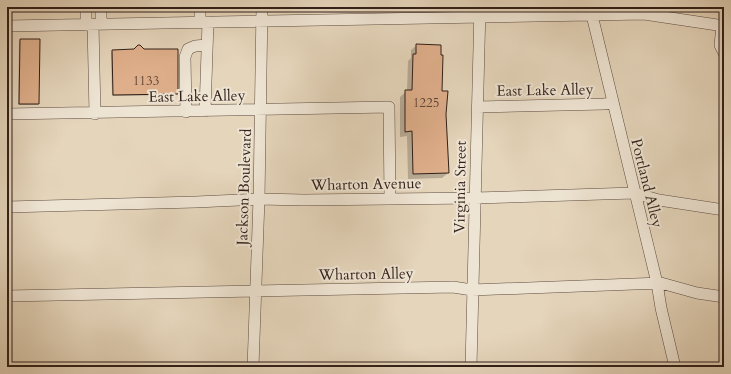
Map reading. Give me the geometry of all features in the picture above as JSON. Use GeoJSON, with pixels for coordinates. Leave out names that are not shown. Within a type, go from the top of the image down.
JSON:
{"type":"FeatureCollection","features":[{"type":"Feature","properties":{"kind":"street"},"geometry":{"type":"LineString","coordinates":[[86,7],[93,24],[95,114]]}},
{"type":"Feature","properties":{"kind":"street"},"geometry":{"type":"LineString","coordinates":[[93,24],[101,7]]}},
{"type":"Feature","properties":{"kind":"street"},"geometry":{"type":"LineString","coordinates":[[200,7],[204,22],[207,45],[205,111]]}},
{"type":"Feature","properties":{"kind":"street","name":"Jackson Boulevard"},"geometry":{"type":"LineString","coordinates":[[253,367],[259,199],[262,7]]}},
{"type":"Feature","properties":{"kind":"street"},"geometry":{"type":"LineString","coordinates":[[7,26],[262,21],[480,12],[591,11],[644,14],[723,26],[720,45],[724,53]]}},
{"type":"Feature","properties":{"kind":"street","name":"Portland Alley"},"geometry":{"type":"LineString","coordinates":[[591,11],[634,194],[657,284],[675,367]]}},
{"type":"Feature","properties":{"kind":"street","name":"Virginia Street"},"geometry":{"type":"LineString","coordinates":[[470,367],[480,12]]}},
{"type":"Feature","properties":{"kind":"street"},"geometry":{"type":"LineString","coordinates":[[186,112],[185,57],[188,50],[195,46],[207,45]]}},
{"type":"Feature","properties":{"kind":"street","name":"East Lake Alley"},"geometry":{"type":"LineString","coordinates":[[477,107],[604,104],[612,102]]}},
{"type":"Feature","properties":{"kind":"street","name":"East Lake Alley"},"geometry":{"type":"LineString","coordinates":[[7,114],[95,114],[388,107],[390,199]]}},
{"type":"Feature","properties":{"kind":"street","name":"Wharton Avenue"},"geometry":{"type":"LineString","coordinates":[[7,207],[259,199],[475,198],[634,194],[659,200],[724,210]]}},
{"type":"Feature","properties":{"kind":"street","name":"Wharton Alley"},"geometry":{"type":"LineString","coordinates":[[7,296],[453,287],[472,290],[661,283],[697,293],[724,297]]}},
{"type":"Feature","properties":{"kind":"building"},"geometry":{"type":"Polygon","coordinates":[[[145,7],[197,7],[197,10],[145,11],[145,7]]]}},
{"type":"Feature","properties":{"kind":"building"},"geometry":{"type":"Polygon","coordinates":[[[204,7],[246,7],[244,9],[204,9],[204,7]]]}},
{"type":"Feature","properties":{"kind":"building"},"geometry":{"type":"Polygon","coordinates":[[[20,39],[40,39],[39,104],[19,104],[20,39]]]}},
{"type":"Feature","properties":{"kind":"building"},"geometry":{"type":"Polygon","coordinates":[[[416,44],[441,45],[441,55],[443,55],[442,91],[448,91],[446,114],[449,173],[413,174],[412,131],[405,132],[405,90],[412,90],[413,54],[416,54],[416,44]]]}},
{"type":"Feature","properties":{"kind":"building"},"geometry":{"type":"Polygon","coordinates":[[[138,45],[144,49],[178,49],[178,94],[113,95],[112,50],[134,49],[138,45]]]}}]}
